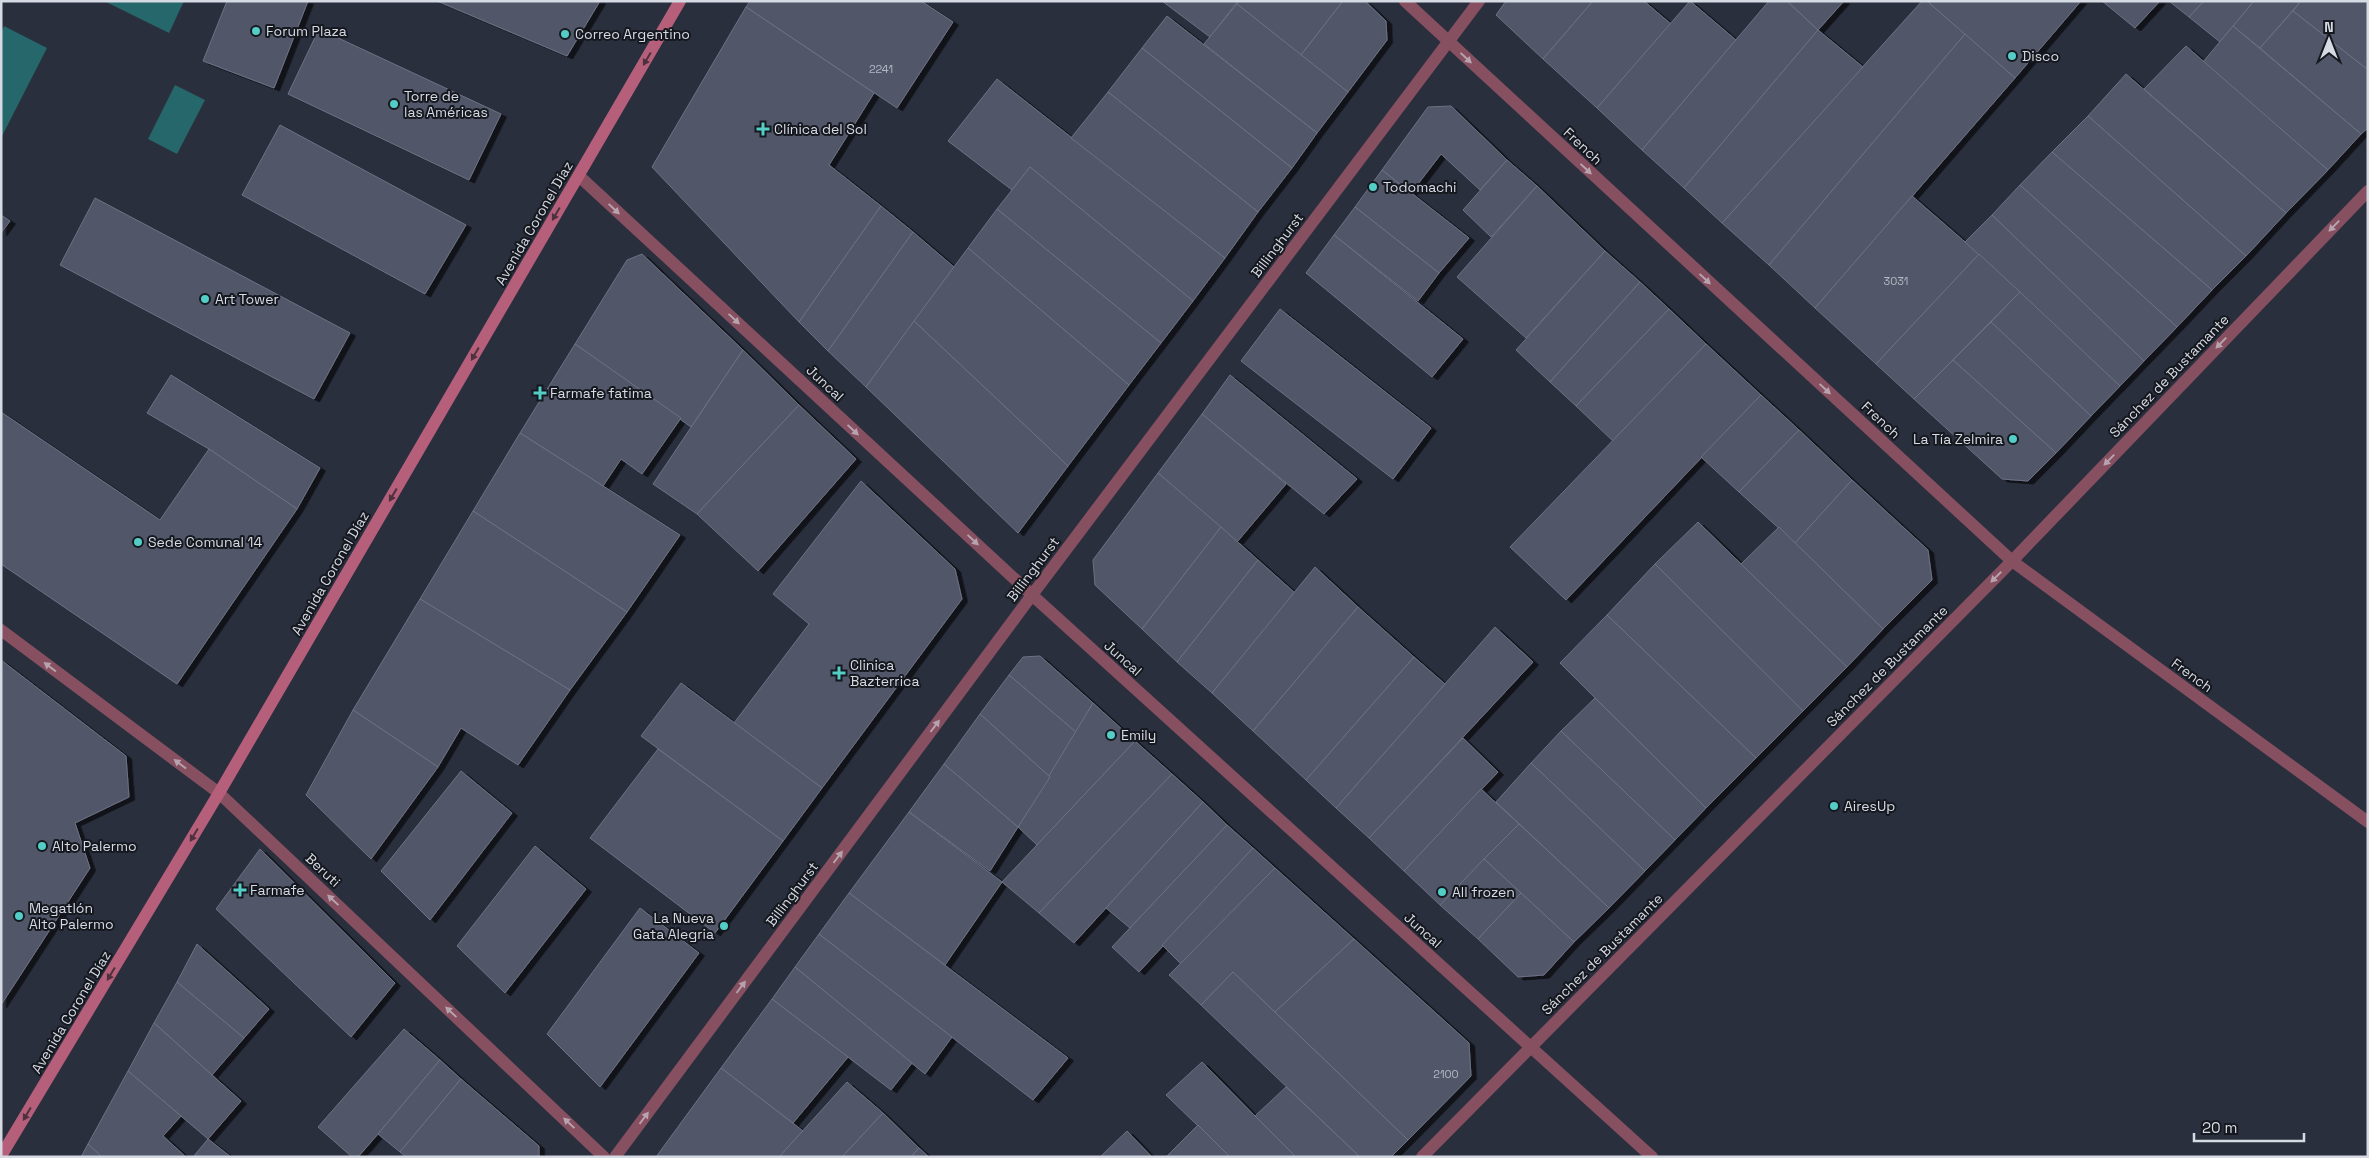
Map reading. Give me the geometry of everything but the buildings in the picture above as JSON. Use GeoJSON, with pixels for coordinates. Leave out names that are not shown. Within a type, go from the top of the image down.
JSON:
{"type":"FeatureCollection","features":[{"type":"Feature","properties":{"kind":"main road","name":"Avenida Coronel Díaz"},"geometry":{"type":"LineString","coordinates":[[1,1156],[219,793],[680,1]]}},
{"type":"Feature","properties":{"kind":"street","name":"French"},"geometry":{"type":"LineString","coordinates":[[1405,1],[2012,561],[2368,822]]}},
{"type":"Feature","properties":{"kind":"street","name":"Billinghurst"},"geometry":{"type":"LineString","coordinates":[[615,1157],[1032,595],[1479,1]]}},
{"type":"Feature","properties":{"kind":"street","name":"Juncal"},"geometry":{"type":"LineString","coordinates":[[578,176],[1032,595],[1652,1157]]}},
{"type":"Feature","properties":{"kind":"street","name":"Sánchez de Bustamante"},"geometry":{"type":"LineString","coordinates":[[1422,1157],[2012,561],[2368,191]]}},
{"type":"Feature","properties":{"kind":"street","name":"Beruti"},"geometry":{"type":"LineString","coordinates":[[1,630],[219,793],[604,1157]]}},
{"type":"Feature","properties":{"kind":"shaded area"},"geometry":{"type":"Polygon","coordinates":[[[104,1],[184,1],[169,33],[104,1]]]}},
{"type":"Feature","properties":{"kind":"shaded area"},"geometry":{"type":"Polygon","coordinates":[[[4,26],[47,48],[1,138],[1,33],[4,26]]]}},
{"type":"Feature","properties":{"kind":"shaded area"},"geometry":{"type":"Polygon","coordinates":[[[175,85],[205,100],[177,154],[148,139],[175,85]]]}},
{"type":"Feature","properties":{"kind":"place","name":"Forum Plaza"},"geometry":{"type":"Point","coordinates":[256,31]}},
{"type":"Feature","properties":{"kind":"place","name":"Correo Argentino"},"geometry":{"type":"Point","coordinates":[565,34]}},
{"type":"Feature","properties":{"kind":"place","name":"Disco"},"geometry":{"type":"Point","coordinates":[2012,56]}},
{"type":"Feature","properties":{"kind":"place","name":"Torre de las Américas"},"geometry":{"type":"Point","coordinates":[394,104]}},
{"type":"Feature","properties":{"kind":"place","name":"Clínica del Sol"},"geometry":{"type":"Point","coordinates":[763,129]}},
{"type":"Feature","properties":{"kind":"place","name":"Todomachi"},"geometry":{"type":"Point","coordinates":[1373,187]}},
{"type":"Feature","properties":{"kind":"place","name":"Art Tower"},"geometry":{"type":"Point","coordinates":[205,299]}},
{"type":"Feature","properties":{"kind":"place","name":"Farmafe fatima"},"geometry":{"type":"Point","coordinates":[540,393]}},
{"type":"Feature","properties":{"kind":"place","name":"La Tía Zelmira"},"geometry":{"type":"Point","coordinates":[2013,439]}},
{"type":"Feature","properties":{"kind":"place","name":"Sede Comunal 14"},"geometry":{"type":"Point","coordinates":[138,542]}},
{"type":"Feature","properties":{"kind":"place","name":"Clinica Bazterrica"},"geometry":{"type":"Point","coordinates":[839,673]}},
{"type":"Feature","properties":{"kind":"place","name":"Emily"},"geometry":{"type":"Point","coordinates":[1111,735]}},
{"type":"Feature","properties":{"kind":"place","name":"AiresUp"},"geometry":{"type":"Point","coordinates":[1834,806]}},
{"type":"Feature","properties":{"kind":"place","name":"Alto Palermo"},"geometry":{"type":"Point","coordinates":[42,846]}},
{"type":"Feature","properties":{"kind":"place","name":"Farmafe"},"geometry":{"type":"Point","coordinates":[240,890]}},
{"type":"Feature","properties":{"kind":"place","name":"All frozen"},"geometry":{"type":"Point","coordinates":[1442,892]}},
{"type":"Feature","properties":{"kind":"place","name":"Megatlón Alto Palermo"},"geometry":{"type":"Point","coordinates":[19,916]}},
{"type":"Feature","properties":{"kind":"place","name":"La Nueva Gata Alegria"},"geometry":{"type":"Point","coordinates":[724,926]}}]}
